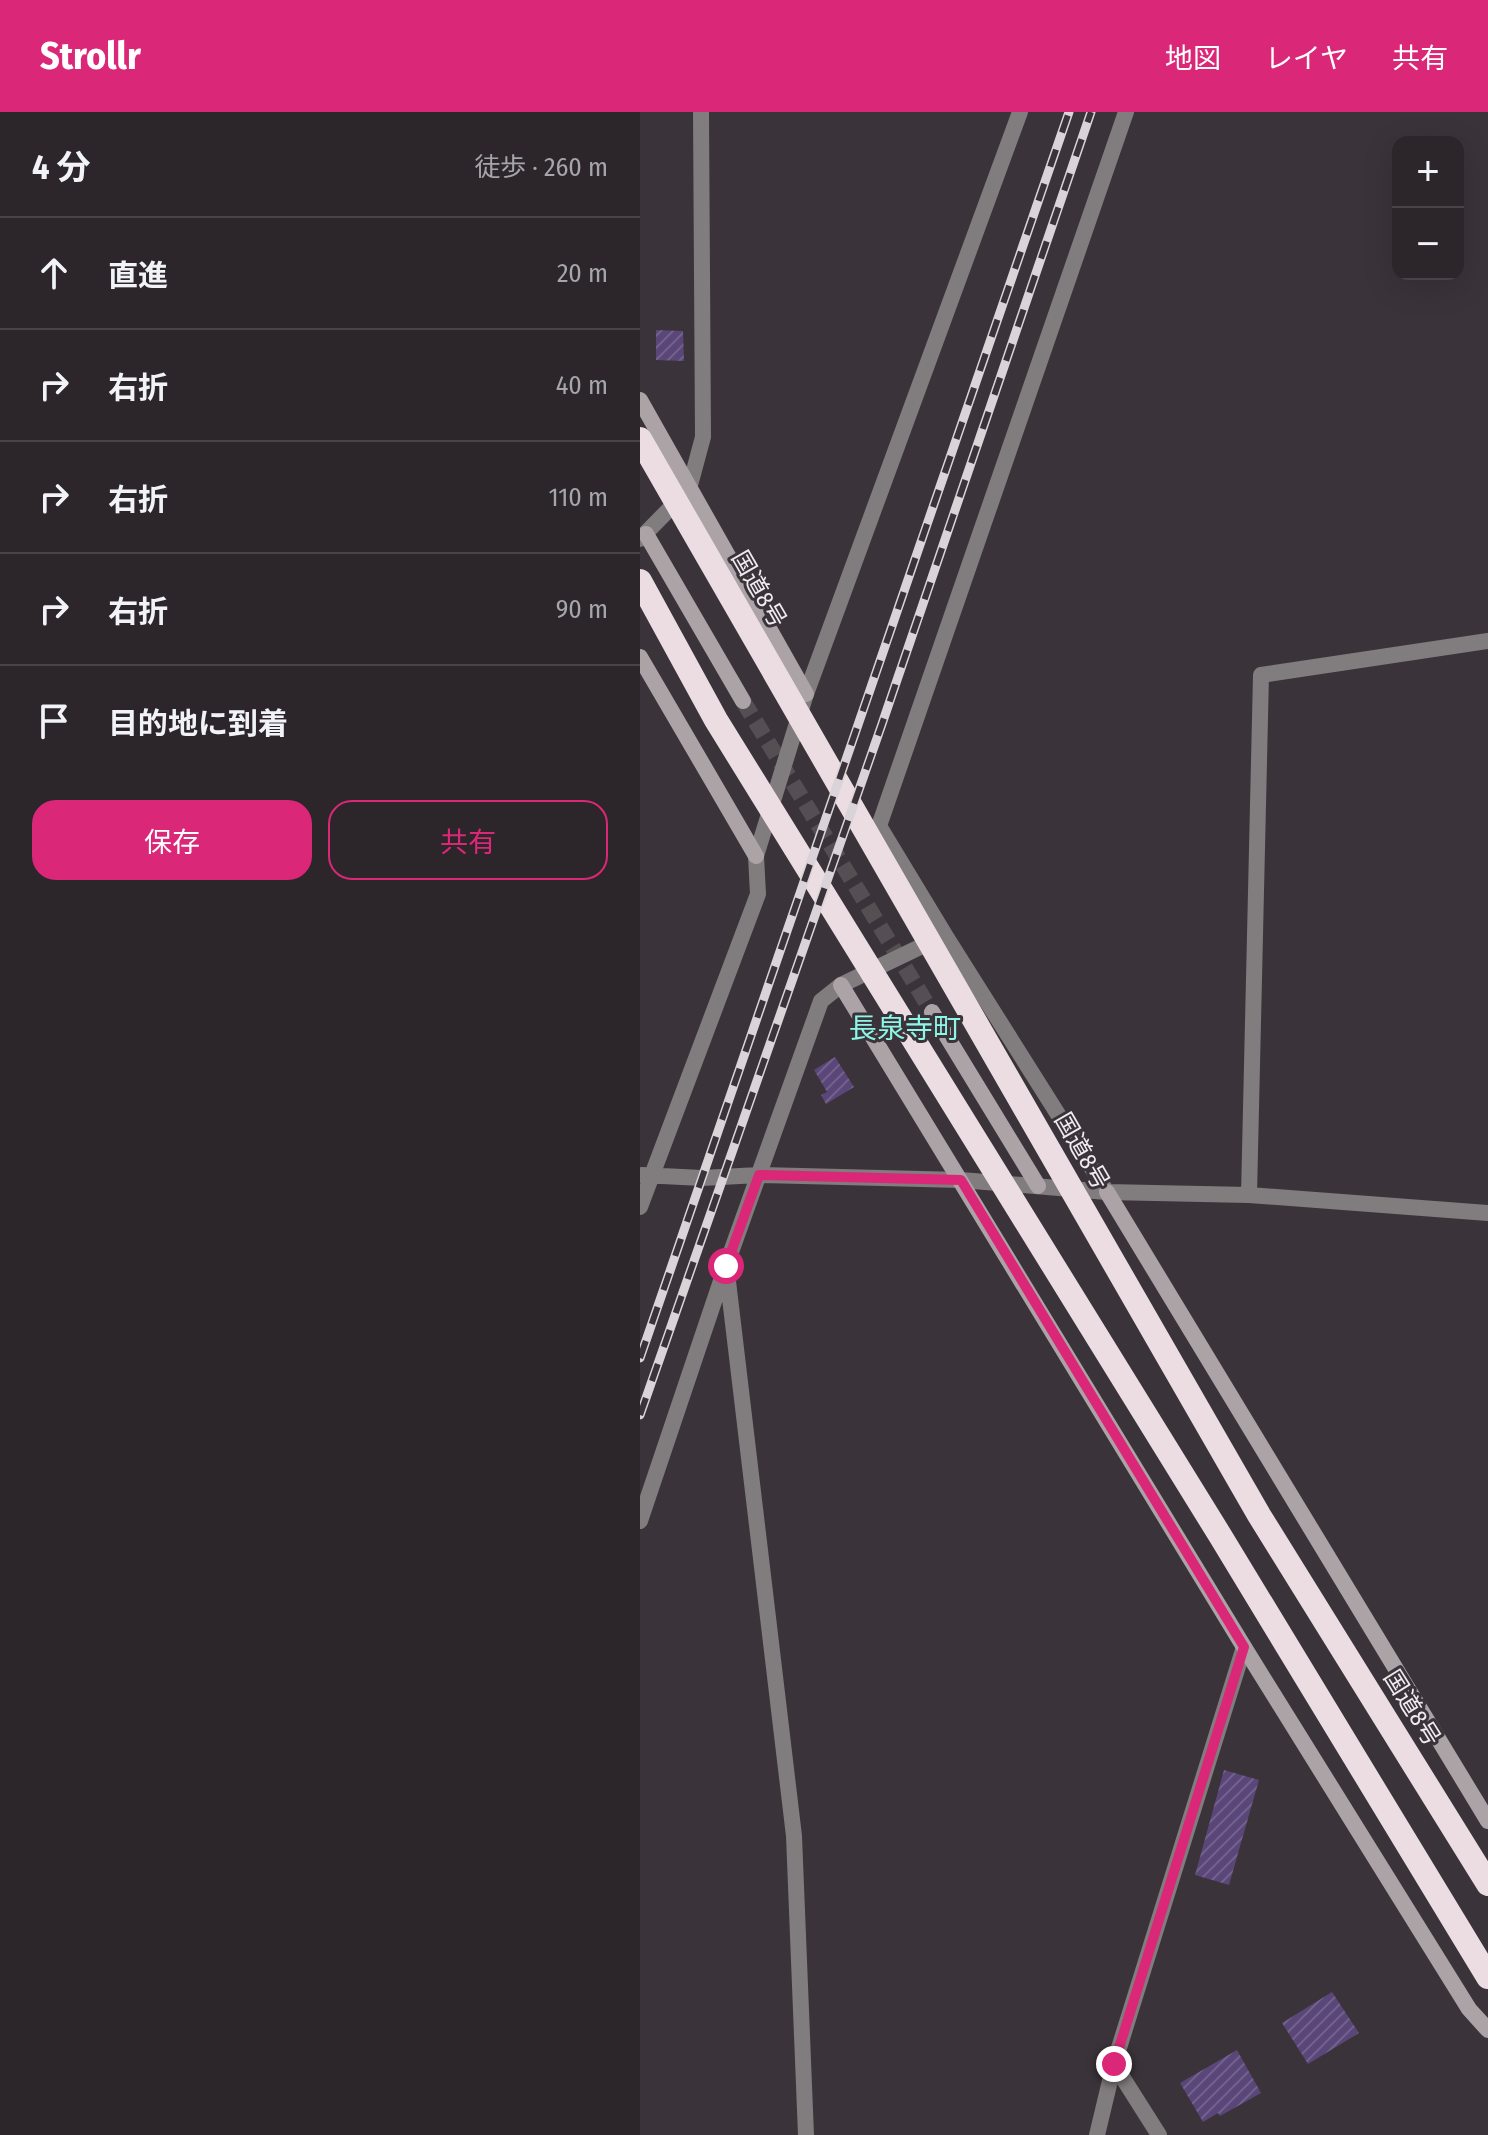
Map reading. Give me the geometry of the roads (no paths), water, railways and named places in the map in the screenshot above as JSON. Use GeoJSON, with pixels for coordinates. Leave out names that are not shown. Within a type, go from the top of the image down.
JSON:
{"type":"FeatureCollection","features":[{"type":"Feature","properties":{"kind":"highway","name":"国道8号"},"geometry":{"type":"LineString","coordinates":[[640,439],[1259,1515],[1488,1884]]}},
{"type":"Feature","properties":{"kind":"highway"},"geometry":{"type":"LineString","coordinates":[[640,581],[716,720],[1221,1537],[1488,1977]]}},
{"type":"Feature","properties":{"kind":"street"},"geometry":{"type":"LineString","coordinates":[[701,112],[703,437],[689,489],[643,536],[743,701]]}},
{"type":"Feature","properties":{"kind":"street"},"geometry":{"type":"LineString","coordinates":[[640,1207],[645,1176],[758,894],[756,856],[806,694],[1020,112]]}},
{"type":"Feature","properties":{"kind":"street"},"geometry":{"type":"LineString","coordinates":[[1126,112],[879,826],[1107,1192],[1488,1821]]}},
{"type":"Feature","properties":{"kind":"street"},"geometry":{"type":"LineString","coordinates":[[640,400],[806,694]]}},
{"type":"Feature","properties":{"kind":"street"},"geometry":{"type":"LineString","coordinates":[[1249,1195],[1261,675],[1488,641]]}},
{"type":"Feature","properties":{"kind":"street"},"geometry":{"type":"LineString","coordinates":[[640,657],[756,856]]}},
{"type":"Feature","properties":{"kind":"street"},"geometry":{"type":"LineString","coordinates":[[640,1521],[726,1266],[821,1001],[841,985],[945,935]]}},
{"type":"Feature","properties":{"kind":"street"},"geometry":{"type":"LineString","coordinates":[[841,985],[1244,1647],[1469,2009],[1488,2030]]}},
{"type":"Feature","properties":{"kind":"street"},"geometry":{"type":"LineString","coordinates":[[932,1012],[1038,1186]]}},
{"type":"Feature","properties":{"kind":"street"},"geometry":{"type":"LineString","coordinates":[[645,1176],[702,1178],[759,1175],[961,1180],[1107,1192],[1249,1195],[1488,1213]]}},
{"type":"Feature","properties":{"kind":"street"},"geometry":{"type":"LineString","coordinates":[[726,1266],[794,1836],[806,2135]]}},
{"type":"Feature","properties":{"kind":"street"},"geometry":{"type":"LineString","coordinates":[[1097,2135],[1114,2064],[1244,1647]]}},
{"type":"Feature","properties":{"kind":"street"},"geometry":{"type":"LineString","coordinates":[[1114,2064],[1159,2135]]}},
{"type":"Feature","properties":{"kind":"tunnel"},"geometry":{"type":"LineString","coordinates":[[743,701],[932,1012]]}},
{"type":"Feature","properties":{"kind":"railway"},"geometry":{"type":"LineString","coordinates":[[640,1358],[1069,112]]}},
{"type":"Feature","properties":{"kind":"railway"},"geometry":{"type":"LineString","coordinates":[[640,1415],[882,724],[1091,112]]}},
{"type":"Feature","properties":{"kind":"district","name":"長泉寺町"},"geometry":{"type":"Point","coordinates":[905,1028]}}]}
